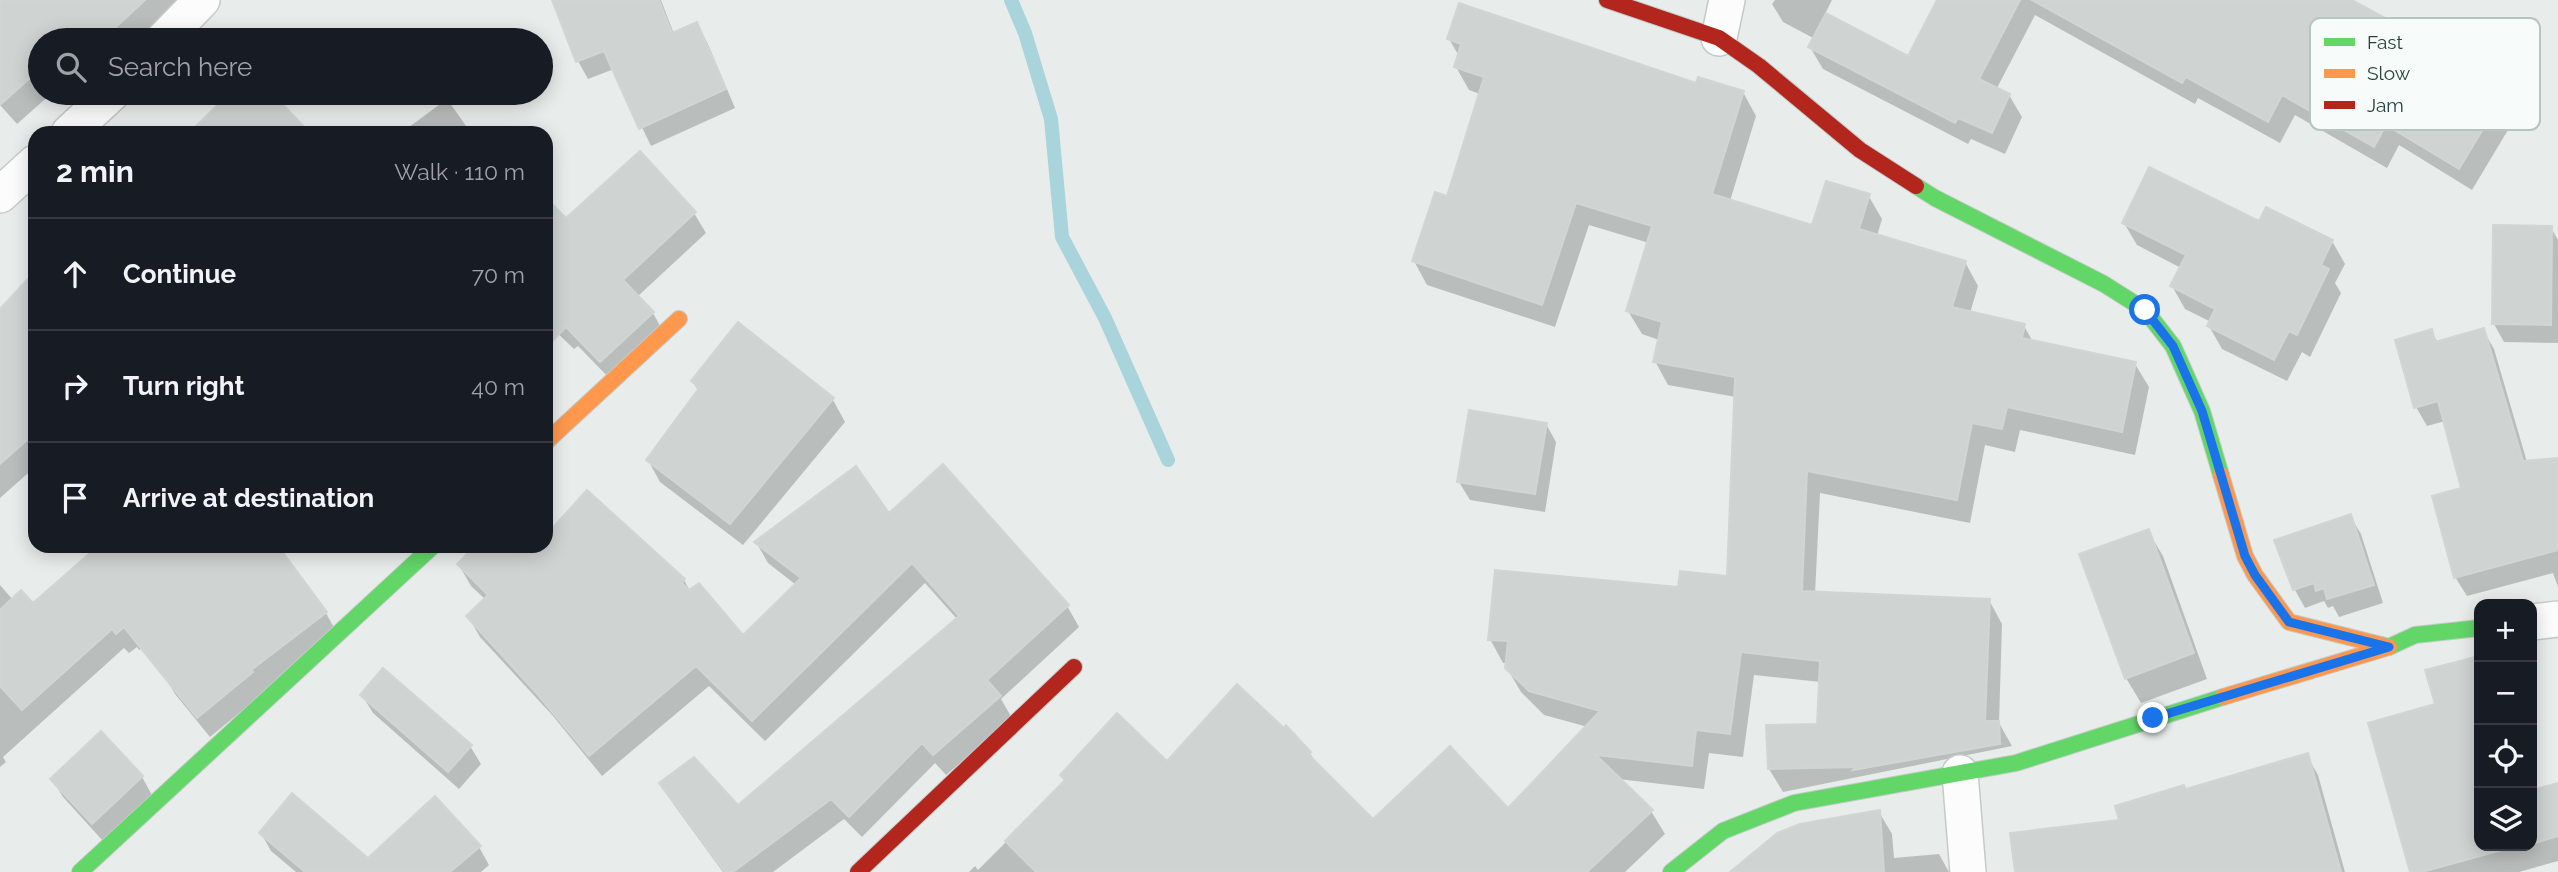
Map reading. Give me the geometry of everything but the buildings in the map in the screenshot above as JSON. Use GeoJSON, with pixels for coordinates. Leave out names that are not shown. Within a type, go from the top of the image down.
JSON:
{"type":"FeatureCollection","features":[{"type":"Feature","properties":{"kind":"street"},"geometry":{"type":"LineString","coordinates":[[175,28],[202,0]]}},
{"type":"Feature","properties":{"kind":"street"},"geometry":{"type":"LineString","coordinates":[[1607,0],[1719,38],[1759,66],[1860,150],[1935,198],[2104,284],[2145,310],[2173,346],[2202,411],[2245,556],[2255,575],[2289,622],[2389,647]]}},
{"type":"Feature","properties":{"kind":"street"},"geometry":{"type":"LineString","coordinates":[[1719,38],[1727,0]]}},
{"type":"Feature","properties":{"kind":"street"},"geometry":{"type":"LineString","coordinates":[[77,126],[99,105]]}},
{"type":"Feature","properties":{"kind":"street"},"geometry":{"type":"LineString","coordinates":[[0,195],[28,169]]}},
{"type":"Feature","properties":{"kind":"street"},"geometry":{"type":"LineString","coordinates":[[553,436],[679,319]]}},
{"type":"Feature","properties":{"kind":"street"},"geometry":{"type":"LineString","coordinates":[[80,872],[425,553]]}},
{"type":"Feature","properties":{"kind":"street"},"geometry":{"type":"LineString","coordinates":[[2537,621],[2558,619]]}},
{"type":"Feature","properties":{"kind":"street"},"geometry":{"type":"LineString","coordinates":[[1671,872],[1723,831],[1794,803],[2016,763],[2153,718],[2389,647],[2415,635],[2474,629]]}},
{"type":"Feature","properties":{"kind":"street"},"geometry":{"type":"LineString","coordinates":[[858,872],[1074,667]]}},
{"type":"Feature","properties":{"kind":"street"},"geometry":{"type":"LineString","coordinates":[[1960,773],[1968,872]]}},
{"type":"Feature","properties":{"kind":"waterway"},"geometry":{"type":"LineString","coordinates":[[1011,0],[1025,33],[1051,119],[1062,237],[1105,318],[1168,460]]}},
{"type":"Feature","properties":{"kind":"traffic: fast"},"geometry":{"type":"LineString","coordinates":[[1916,186],[2104,284],[2145,310],[2173,346],[2202,411],[2221,475]]}},
{"type":"Feature","properties":{"kind":"traffic: fast"},"geometry":{"type":"LineString","coordinates":[[80,872],[425,553]]}},
{"type":"Feature","properties":{"kind":"traffic: fast"},"geometry":{"type":"LineString","coordinates":[[2381,645],[2389,647],[2415,635],[2474,629]]}},
{"type":"Feature","properties":{"kind":"traffic: fast"},"geometry":{"type":"LineString","coordinates":[[1671,872],[1723,831],[1794,803],[2016,763],[2223,697]]}},
{"type":"Feature","properties":{"kind":"traffic: slow"},"geometry":{"type":"LineString","coordinates":[[553,436],[679,319]]}},
{"type":"Feature","properties":{"kind":"traffic: slow"},"geometry":{"type":"LineString","coordinates":[[2221,475],[2245,556],[2255,575],[2289,622],[2381,645]]}},
{"type":"Feature","properties":{"kind":"traffic: slow"},"geometry":{"type":"LineString","coordinates":[[2223,697],[2389,647]]}},
{"type":"Feature","properties":{"kind":"traffic: jam"},"geometry":{"type":"LineString","coordinates":[[1607,0],[1719,38],[1759,66],[1860,150],[1916,186]]}},
{"type":"Feature","properties":{"kind":"traffic: jam"},"geometry":{"type":"LineString","coordinates":[[858,872],[1074,667]]}},
{"type":"Feature","properties":{"kind":"route"},"geometry":{"type":"LineString","coordinates":[[2145,310],[2173,346],[2202,411],[2245,556],[2255,575],[2289,622],[2389,647],[2153,718]]}}]}
